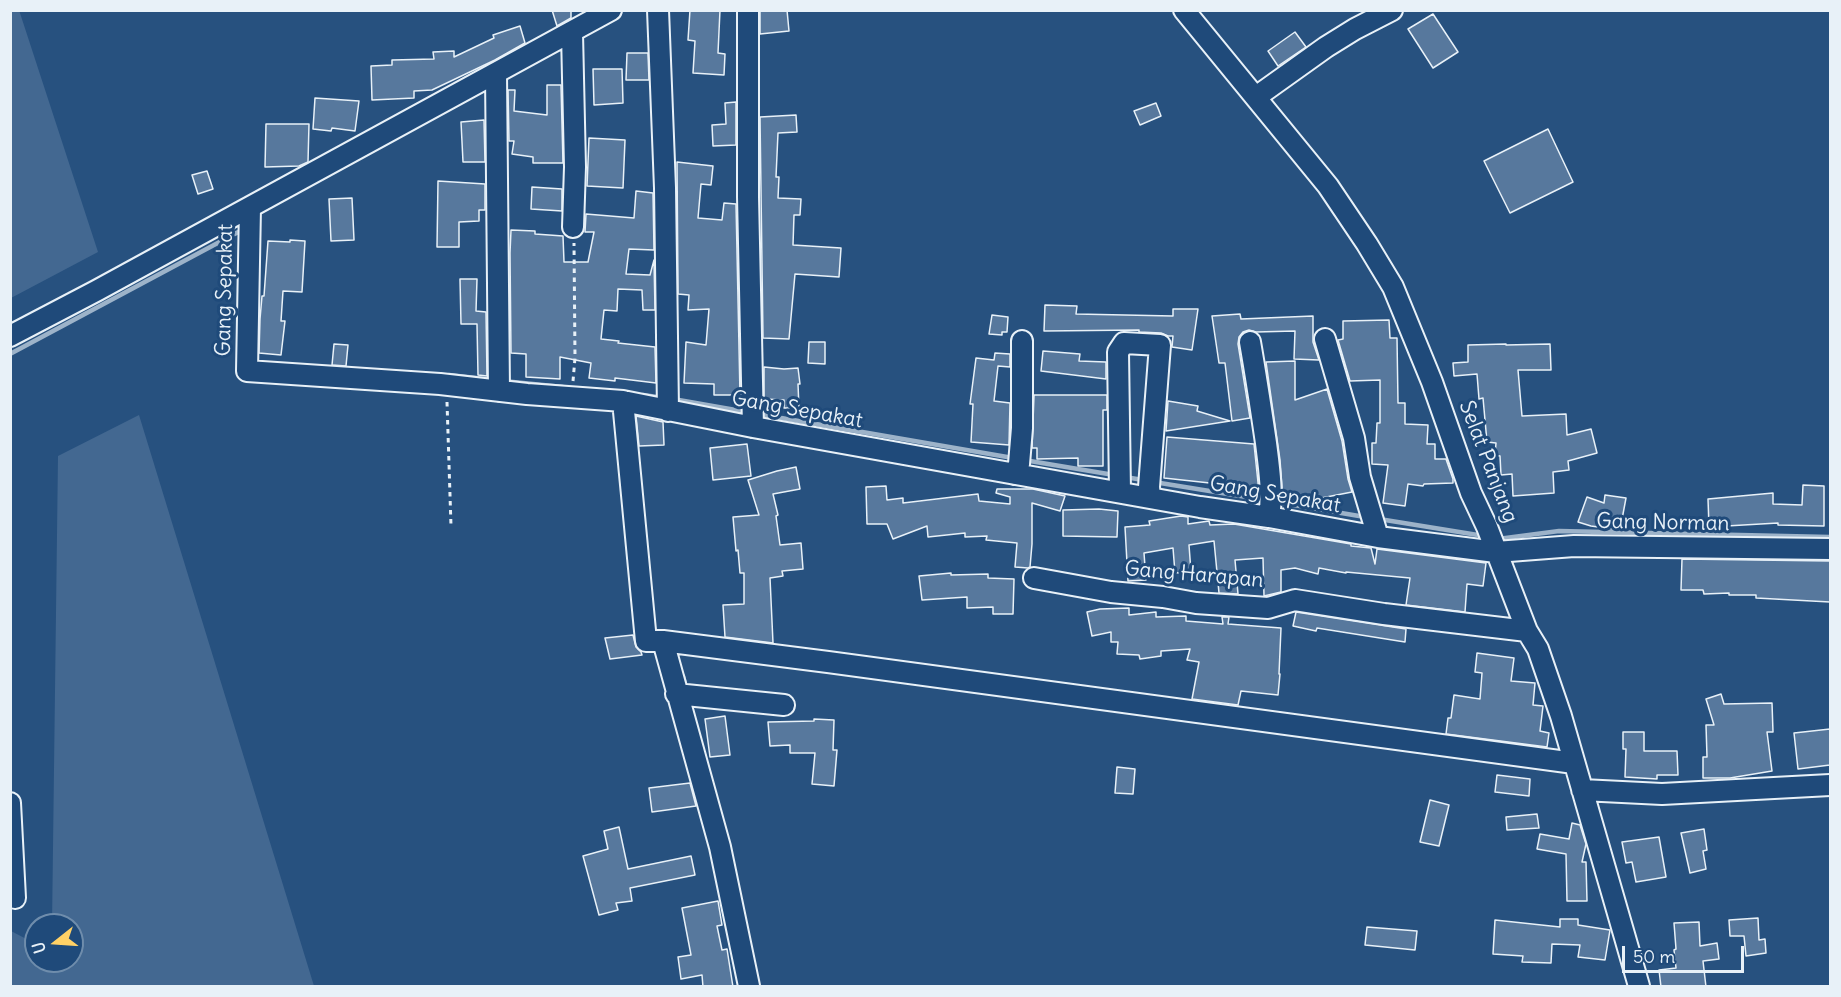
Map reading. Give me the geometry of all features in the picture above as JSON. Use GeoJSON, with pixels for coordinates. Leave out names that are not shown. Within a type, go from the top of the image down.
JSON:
{"type":"FeatureCollection","features":[{"type":"Feature","properties":{"kind":"street"},"geometry":{"type":"LineString","coordinates":[[10,336],[611,10]]}},
{"type":"Feature","properties":{"kind":"street"},"geometry":{"type":"LineString","coordinates":[[658,10],[665,177],[669,404]]}},
{"type":"Feature","properties":{"kind":"street"},"geometry":{"type":"LineString","coordinates":[[748,10],[748,197],[753,423]]}},
{"type":"Feature","properties":{"kind":"street","name":"Selat Panjang"},"geometry":{"type":"LineString","coordinates":[[1184,10],[1328,186],[1393,287],[1432,382],[1471,493],[1487,527],[1527,631],[1538,649],[1574,763],[1639,987]]}},
{"type":"Feature","properties":{"kind":"street"},"geometry":{"type":"LineString","coordinates":[[1256,97],[1326,47],[1392,10]]}},
{"type":"Feature","properties":{"kind":"street"},"geometry":{"type":"LineString","coordinates":[[572,33],[575,167],[573,227]]}},
{"type":"Feature","properties":{"kind":"street"},"geometry":{"type":"LineString","coordinates":[[496,74],[499,384]]}},
{"type":"Feature","properties":{"kind":"street","name":"Gang Sepakat"},"geometry":{"type":"LineString","coordinates":[[250,207],[247,370],[447,385],[499,384],[622,401],[669,404],[753,423],[1150,485],[1374,525],[1495,550]]}},
{"type":"Feature","properties":{"kind":"street"},"geometry":{"type":"LineString","coordinates":[[1325,339],[1354,438],[1360,477],[1374,525]]}},
{"type":"Feature","properties":{"kind":"street"},"geometry":{"type":"LineString","coordinates":[[1018,463],[1022,406],[1022,341]]}},
{"type":"Feature","properties":{"kind":"street"},"geometry":{"type":"LineString","coordinates":[[1250,342],[1261,404],[1270,507]]}},
{"type":"Feature","properties":{"kind":"street"},"geometry":{"type":"LineString","coordinates":[[1120,481],[1118,352],[1124,343],[1160,345],[1150,485]]}},
{"type":"Feature","properties":{"kind":"street"},"geometry":{"type":"LineString","coordinates":[[622,401],[646,641],[663,641],[828,662],[1574,763]]}},
{"type":"Feature","properties":{"kind":"street","name":"Gang Norman"},"geometry":{"type":"LineString","coordinates":[[1495,550],[1574,546],[1830,549]]}},
{"type":"Feature","properties":{"kind":"street","name":"Gang Harapan"},"geometry":{"type":"LineString","coordinates":[[1034,578],[1111,592],[1204,604],[1268,608],[1295,600],[1384,614],[1527,631]]}},
{"type":"Feature","properties":{"kind":"street"},"geometry":{"type":"LineString","coordinates":[[663,641],[685,695],[681,703],[720,847],[749,987]]}},
{"type":"Feature","properties":{"kind":"street"},"geometry":{"type":"LineString","coordinates":[[685,695],[784,705]]}},
{"type":"Feature","properties":{"kind":"street"},"geometry":{"type":"LineString","coordinates":[[1582,790],[1662,794],[1830,785]]}},
{"type":"Feature","properties":{"kind":"street"},"geometry":{"type":"LineString","coordinates":[[10,803],[15,898]]}},
{"type":"Feature","properties":{"kind":"path"},"geometry":{"type":"LineString","coordinates":[[572,387],[575,358],[573,227]]}},
{"type":"Feature","properties":{"kind":"path"},"geometry":{"type":"LineString","coordinates":[[447,385],[451,526]]}},
{"type":"Feature","properties":{"kind":"shaded area"},"geometry":{"type":"Polygon","coordinates":[[[19,10],[98,252],[11,298],[10,11],[19,10]]]}},
{"type":"Feature","properties":{"kind":"shaded area"},"geometry":{"type":"Polygon","coordinates":[[[139,415],[314,986],[11,986],[11,931],[24,938],[24,973],[84,973],[84,913],[52,913],[58,456],[139,415]]]}},
{"type":"Feature","properties":{"kind":"building"},"geometry":{"type":"Polygon","coordinates":[[[552,10],[571,10],[571,18],[557,26],[552,10]]]}},
{"type":"Feature","properties":{"kind":"building"},"geometry":{"type":"Polygon","coordinates":[[[690,10],[720,10],[718,53],[725,54],[724,75],[693,73],[695,41],[688,40],[690,10]]]}},
{"type":"Feature","properties":{"kind":"building"},"geometry":{"type":"Polygon","coordinates":[[[760,10],[787,10],[789,31],[760,34],[760,10]]]}},
{"type":"Feature","properties":{"kind":"building"},"geometry":{"type":"Polygon","coordinates":[[[1433,14],[1458,52],[1433,68],[1408,29],[1433,14]]]}},
{"type":"Feature","properties":{"kind":"building"},"geometry":{"type":"Polygon","coordinates":[[[520,26],[525,43],[495,60],[432,90],[414,91],[414,98],[372,100],[371,66],[392,65],[392,60],[434,59],[433,52],[454,51],[454,57],[494,38],[493,35],[520,26]]]}},
{"type":"Feature","properties":{"kind":"building"},"geometry":{"type":"Polygon","coordinates":[[[1295,32],[1306,47],[1278,66],[1268,51],[1295,32]]]}},
{"type":"Feature","properties":{"kind":"building"},"geometry":{"type":"Polygon","coordinates":[[[627,53],[648,53],[649,80],[626,80],[627,53]]]}},
{"type":"Feature","properties":{"kind":"building"},"geometry":{"type":"Polygon","coordinates":[[[593,69],[622,69],[623,103],[594,105],[593,69]]]}},
{"type":"Feature","properties":{"kind":"building"},"geometry":{"type":"Polygon","coordinates":[[[547,85],[561,85],[563,163],[533,163],[533,157],[512,154],[514,141],[509,141],[508,90],[515,90],[514,111],[547,115],[547,85]]]}},
{"type":"Feature","properties":{"kind":"building"},"geometry":{"type":"Polygon","coordinates":[[[315,98],[359,101],[355,131],[332,128],[331,131],[313,129],[315,98]]]}},
{"type":"Feature","properties":{"kind":"building"},"geometry":{"type":"Polygon","coordinates":[[[736,102],[736,145],[713,146],[712,125],[726,124],[725,103],[736,102]]]}},
{"type":"Feature","properties":{"kind":"building"},"geometry":{"type":"Polygon","coordinates":[[[1156,103],[1161,116],[1140,125],[1134,111],[1156,103]]]}},
{"type":"Feature","properties":{"kind":"building"},"geometry":{"type":"Polygon","coordinates":[[[796,115],[797,132],[778,133],[776,177],[779,177],[778,198],[801,199],[800,215],[794,215],[793,245],[841,248],[839,277],[795,274],[789,339],[763,338],[760,117],[796,115]]]}},
{"type":"Feature","properties":{"kind":"building"},"geometry":{"type":"Polygon","coordinates":[[[484,120],[485,162],[463,162],[461,122],[484,120]]]}},
{"type":"Feature","properties":{"kind":"building"},"geometry":{"type":"Polygon","coordinates":[[[266,124],[309,124],[308,162],[299,166],[265,167],[266,124]]]}},
{"type":"Feature","properties":{"kind":"building"},"geometry":{"type":"Polygon","coordinates":[[[1548,129],[1573,182],[1510,213],[1484,161],[1548,129]]]}},
{"type":"Feature","properties":{"kind":"building"},"geometry":{"type":"Polygon","coordinates":[[[589,138],[625,140],[623,188],[587,186],[589,138]]]}},
{"type":"Feature","properties":{"kind":"building"},"geometry":{"type":"Polygon","coordinates":[[[677,162],[713,166],[711,185],[701,184],[698,218],[722,220],[724,203],[736,204],[740,395],[714,395],[714,384],[684,383],[686,342],[706,345],[709,309],[688,310],[689,295],[678,294],[677,162]]]}},
{"type":"Feature","properties":{"kind":"building"},"geometry":{"type":"Polygon","coordinates":[[[207,171],[213,189],[198,194],[192,175],[207,171]]]}},
{"type":"Feature","properties":{"kind":"building"},"geometry":{"type":"Polygon","coordinates":[[[438,181],[485,184],[485,210],[479,210],[479,221],[459,222],[459,247],[437,247],[438,181]]]}},
{"type":"Feature","properties":{"kind":"building"},"geometry":{"type":"Polygon","coordinates":[[[532,187],[562,189],[562,211],[531,209],[532,187]]]}},
{"type":"Feature","properties":{"kind":"building"},"geometry":{"type":"Polygon","coordinates":[[[636,191],[653,193],[654,250],[629,249],[626,274],[650,275],[654,260],[655,310],[643,310],[642,290],[618,289],[617,311],[604,310],[601,339],[655,347],[656,383],[615,378],[615,381],[589,378],[591,363],[560,357],[560,379],[526,377],[526,354],[511,353],[511,230],[563,236],[564,262],[588,262],[594,232],[585,232],[586,214],[634,218],[636,191]]]}},
{"type":"Feature","properties":{"kind":"building"},"geometry":{"type":"Polygon","coordinates":[[[352,198],[354,240],[331,241],[329,199],[352,198]]]}},
{"type":"Feature","properties":{"kind":"building"},"geometry":{"type":"Polygon","coordinates":[[[290,240],[305,241],[302,292],[283,291],[281,321],[285,321],[281,355],[259,353],[268,241],[290,242],[290,240]]]}},
{"type":"Feature","properties":{"kind":"building"},"geometry":{"type":"Polygon","coordinates":[[[460,279],[477,279],[476,311],[486,312],[487,376],[478,375],[477,324],[461,324],[460,279]]]}},
{"type":"Feature","properties":{"kind":"building"},"geometry":{"type":"Polygon","coordinates":[[[1045,305],[1077,306],[1076,314],[1173,316],[1173,309],[1198,309],[1192,350],[1172,347],[1173,336],[1139,332],[1139,330],[1044,331],[1045,305]]]}},
{"type":"Feature","properties":{"kind":"building"},"geometry":{"type":"Polygon","coordinates":[[[1240,314],[1241,319],[1313,316],[1313,342],[1319,360],[1294,359],[1295,331],[1256,332],[1249,330],[1243,332],[1238,344],[1250,418],[1232,421],[1225,363],[1219,363],[1212,316],[1240,314]]]}},
{"type":"Feature","properties":{"kind":"building"},"geometry":{"type":"Polygon","coordinates":[[[992,315],[1008,317],[1007,332],[1002,332],[1002,335],[989,334],[992,315]]]}},
{"type":"Feature","properties":{"kind":"building"},"geometry":{"type":"Polygon","coordinates":[[[1389,320],[1390,338],[1397,338],[1398,403],[1405,403],[1405,424],[1428,425],[1427,444],[1435,444],[1435,459],[1446,459],[1453,479],[1453,483],[1424,484],[1423,486],[1408,484],[1405,506],[1383,503],[1388,465],[1372,464],[1372,443],[1376,443],[1377,423],[1380,423],[1380,380],[1350,381],[1338,340],[1343,339],[1343,321],[1389,320]]]}},
{"type":"Feature","properties":{"kind":"building"},"geometry":{"type":"Polygon","coordinates":[[[809,342],[825,342],[825,364],[808,363],[809,342]]]}},
{"type":"Feature","properties":{"kind":"building"},"geometry":{"type":"Polygon","coordinates":[[[334,344],[348,345],[346,366],[332,365],[334,344]]]}},
{"type":"Feature","properties":{"kind":"building"},"geometry":{"type":"Polygon","coordinates":[[[1550,344],[1551,370],[1518,370],[1522,416],[1566,414],[1567,435],[1591,429],[1597,453],[1568,461],[1569,470],[1553,472],[1554,493],[1513,496],[1512,474],[1501,475],[1500,456],[1495,455],[1496,443],[1487,442],[1483,398],[1479,399],[1477,374],[1454,376],[1453,363],[1468,362],[1468,345],[1550,344]]]}},
{"type":"Feature","properties":{"kind":"building"},"geometry":{"type":"Polygon","coordinates":[[[1043,351],[1080,354],[1079,361],[1106,362],[1106,379],[1041,371],[1043,351]]]}},
{"type":"Feature","properties":{"kind":"building"},"geometry":{"type":"Polygon","coordinates":[[[995,353],[1010,354],[1010,367],[998,366],[994,401],[1010,403],[1009,445],[971,442],[973,404],[970,404],[976,358],[994,360],[995,353]]]}},
{"type":"Feature","properties":{"kind":"building"},"geometry":{"type":"Polygon","coordinates":[[[1295,361],[1295,400],[1327,389],[1342,441],[1352,492],[1311,500],[1283,501],[1280,460],[1266,362],[1295,361]]]}},
{"type":"Feature","properties":{"kind":"building"},"geometry":{"type":"Polygon","coordinates":[[[764,367],[798,368],[799,408],[784,408],[784,400],[764,399],[764,367]]]}},
{"type":"Feature","properties":{"kind":"building"},"geometry":{"type":"Polygon","coordinates":[[[1034,395],[1107,395],[1107,410],[1103,410],[1103,466],[1078,466],[1078,458],[1037,459],[1037,448],[1032,448],[1034,395]]]}},
{"type":"Feature","properties":{"kind":"building"},"geometry":{"type":"Polygon","coordinates":[[[1168,401],[1198,406],[1197,411],[1230,421],[1166,431],[1168,401]]]}},
{"type":"Feature","properties":{"kind":"building"},"geometry":{"type":"Polygon","coordinates":[[[636,416],[663,422],[664,445],[639,446],[636,416]]]}},
{"type":"Feature","properties":{"kind":"building"},"geometry":{"type":"Polygon","coordinates":[[[1167,437],[1254,444],[1259,492],[1249,492],[1249,488],[1219,488],[1219,484],[1164,478],[1167,437]]]}},
{"type":"Feature","properties":{"kind":"building"},"geometry":{"type":"Polygon","coordinates":[[[747,444],[751,476],[713,480],[710,448],[747,444]]]}},
{"type":"Feature","properties":{"kind":"building"},"geometry":{"type":"Polygon","coordinates":[[[796,467],[800,489],[773,494],[778,515],[776,516],[780,545],[801,543],[803,569],[782,571],[783,576],[770,578],[773,643],[725,637],[723,605],[744,604],[744,573],[740,573],[733,517],[759,515],[748,480],[796,467]]]}},
{"type":"Feature","properties":{"kind":"building"},"geometry":{"type":"Polygon","coordinates":[[[1803,485],[1824,486],[1824,526],[1778,525],[1778,523],[1709,527],[1708,499],[1773,493],[1773,504],[1802,505],[1803,485]]]}},
{"type":"Feature","properties":{"kind":"building"},"geometry":{"type":"Polygon","coordinates":[[[886,486],[887,500],[903,498],[903,503],[978,494],[979,501],[1010,504],[1010,497],[996,493],[997,489],[1033,489],[1065,496],[1060,511],[1032,503],[1032,544],[1030,567],[1028,568],[1015,567],[1017,543],[986,540],[987,536],[965,537],[965,533],[928,537],[927,526],[893,539],[887,524],[867,524],[866,487],[886,486]]]}},
{"type":"Feature","properties":{"kind":"building"},"geometry":{"type":"Polygon","coordinates":[[[1605,495],[1626,498],[1620,530],[1578,522],[1587,497],[1604,503],[1605,495]]]}},
{"type":"Feature","properties":{"kind":"building"},"geometry":{"type":"Polygon","coordinates":[[[1063,510],[1118,511],[1117,537],[1063,536],[1063,510]]]}},
{"type":"Feature","properties":{"kind":"building"},"geometry":{"type":"Polygon","coordinates":[[[1188,517],[1188,524],[1209,521],[1210,525],[1234,524],[1371,548],[1375,564],[1377,549],[1486,563],[1483,586],[1467,584],[1465,612],[1406,605],[1410,578],[1346,573],[1319,568],[1318,574],[1295,568],[1281,570],[1281,592],[1264,596],[1263,558],[1235,560],[1238,594],[1219,593],[1214,541],[1189,545],[1191,572],[1175,573],[1173,548],[1144,553],[1146,580],[1128,581],[1125,527],[1150,525],[1149,521],[1188,517]]]}},
{"type":"Feature","properties":{"kind":"building"},"geometry":{"type":"Polygon","coordinates":[[[1682,559],[1830,561],[1830,602],[1756,598],[1756,595],[1729,595],[1729,593],[1704,594],[1703,590],[1681,590],[1682,559]]]}},
{"type":"Feature","properties":{"kind":"building"},"geometry":{"type":"Polygon","coordinates":[[[951,573],[951,575],[988,574],[988,578],[1014,579],[1013,614],[993,614],[993,607],[967,608],[967,597],[922,600],[919,576],[951,573]]]}},
{"type":"Feature","properties":{"kind":"building"},"geometry":{"type":"Polygon","coordinates":[[[1129,608],[1129,615],[1156,612],[1156,617],[1186,616],[1186,621],[1223,624],[1222,617],[1229,617],[1228,624],[1281,628],[1278,695],[1241,691],[1238,705],[1192,699],[1199,662],[1187,660],[1190,649],[1161,651],[1161,656],[1140,659],[1139,655],[1117,654],[1118,642],[1111,642],[1111,632],[1092,636],[1087,612],[1129,608]]]}},
{"type":"Feature","properties":{"kind":"building"},"geometry":{"type":"Polygon","coordinates":[[[1296,612],[1406,629],[1405,642],[1293,626],[1296,612]]]}},
{"type":"Feature","properties":{"kind":"building"},"geometry":{"type":"Polygon","coordinates":[[[633,635],[636,647],[642,655],[610,659],[605,638],[633,635]]]}},
{"type":"Feature","properties":{"kind":"building"},"geometry":{"type":"Polygon","coordinates":[[[1477,653],[1514,658],[1511,681],[1535,683],[1533,705],[1543,706],[1540,731],[1549,733],[1547,747],[1446,734],[1454,695],[1480,699],[1482,673],[1475,672],[1477,653]]]}},
{"type":"Feature","properties":{"kind":"building"},"geometry":{"type":"Polygon","coordinates":[[[1721,694],[1724,704],[1772,703],[1773,732],[1767,732],[1772,771],[1730,778],[1703,778],[1703,757],[1707,757],[1706,725],[1714,725],[1706,699],[1721,694]]]}},
{"type":"Feature","properties":{"kind":"building"},"geometry":{"type":"Polygon","coordinates":[[[725,716],[730,755],[710,757],[705,719],[725,716]]]}},
{"type":"Feature","properties":{"kind":"building"},"geometry":{"type":"Polygon","coordinates":[[[814,719],[834,720],[833,750],[837,750],[834,786],[812,784],[815,753],[790,753],[790,745],[770,746],[768,722],[814,721],[814,719]]]}},
{"type":"Feature","properties":{"kind":"building"},"geometry":{"type":"Polygon","coordinates":[[[1830,729],[1830,765],[1798,769],[1794,733],[1830,729]]]}},
{"type":"Feature","properties":{"kind":"building"},"geometry":{"type":"Polygon","coordinates":[[[1623,732],[1644,732],[1644,751],[1677,751],[1678,775],[1657,775],[1657,779],[1625,777],[1626,749],[1623,749],[1623,732]]]}},
{"type":"Feature","properties":{"kind":"building"},"geometry":{"type":"Polygon","coordinates":[[[1117,767],[1135,769],[1133,794],[1115,793],[1117,767]]]}},
{"type":"Feature","properties":{"kind":"building"},"geometry":{"type":"Polygon","coordinates":[[[1497,775],[1530,779],[1529,796],[1495,792],[1497,775]]]}},
{"type":"Feature","properties":{"kind":"building"},"geometry":{"type":"Polygon","coordinates":[[[690,783],[696,806],[652,812],[649,788],[690,783]]]}},
{"type":"Feature","properties":{"kind":"building"},"geometry":{"type":"Polygon","coordinates":[[[1430,800],[1449,805],[1439,846],[1420,842],[1430,800]]]}},
{"type":"Feature","properties":{"kind":"building"},"geometry":{"type":"Polygon","coordinates":[[[1537,814],[1539,828],[1507,830],[1506,817],[1537,814]]]}},
{"type":"Feature","properties":{"kind":"building"},"geometry":{"type":"Polygon","coordinates":[[[1572,823],[1580,825],[1586,844],[1582,862],[1586,862],[1587,901],[1567,901],[1566,854],[1537,849],[1540,834],[1569,839],[1572,823]]]}},
{"type":"Feature","properties":{"kind":"building"},"geometry":{"type":"Polygon","coordinates":[[[619,827],[628,869],[691,856],[695,875],[630,888],[632,901],[616,903],[618,910],[599,915],[583,856],[608,849],[604,831],[619,827]]]}},
{"type":"Feature","properties":{"kind":"building"},"geometry":{"type":"Polygon","coordinates":[[[1704,829],[1707,850],[1703,851],[1706,869],[1690,873],[1681,833],[1704,829]]]}},
{"type":"Feature","properties":{"kind":"building"},"geometry":{"type":"Polygon","coordinates":[[[1659,837],[1666,877],[1636,882],[1632,862],[1626,863],[1622,842],[1659,837]]]}},
{"type":"Feature","properties":{"kind":"building"},"geometry":{"type":"Polygon","coordinates":[[[718,901],[722,925],[717,926],[722,950],[727,949],[733,987],[703,987],[702,975],[681,979],[678,957],[691,955],[682,908],[718,901]]]}},
{"type":"Feature","properties":{"kind":"building"},"geometry":{"type":"Polygon","coordinates":[[[1758,918],[1759,940],[1765,939],[1766,953],[1746,956],[1744,936],[1730,936],[1729,920],[1758,918]]]}},
{"type":"Feature","properties":{"kind":"building"},"geometry":{"type":"Polygon","coordinates":[[[1560,919],[1578,919],[1578,925],[1610,930],[1605,960],[1578,957],[1580,945],[1552,944],[1551,963],[1522,962],[1523,956],[1493,954],[1495,920],[1560,927],[1560,919]]]}},
{"type":"Feature","properties":{"kind":"building"},"geometry":{"type":"Polygon","coordinates":[[[1699,922],[1700,946],[1717,943],[1719,959],[1703,961],[1706,987],[1661,987],[1659,970],[1676,968],[1674,923],[1699,922]]]}},
{"type":"Feature","properties":{"kind":"building"},"geometry":{"type":"Polygon","coordinates":[[[1367,927],[1417,931],[1415,950],[1365,945],[1367,927]]]}},
{"type":"Feature","properties":{"kind":"waterway"},"geometry":{"type":"LineString","coordinates":[[10,354],[242,230],[242,232]]}},
{"type":"Feature","properties":{"kind":"waterway"},"geometry":{"type":"LineString","coordinates":[[449,375],[494,380]]}},
{"type":"Feature","properties":{"kind":"waterway"},"geometry":{"type":"LineString","coordinates":[[503,381],[563,387]]}},
{"type":"Feature","properties":{"kind":"waterway"},"geometry":{"type":"LineString","coordinates":[[643,395],[664,398]]}},
{"type":"Feature","properties":{"kind":"waterway"},"geometry":{"type":"LineString","coordinates":[[673,399],[747,412]]}},
{"type":"Feature","properties":{"kind":"waterway"},"geometry":{"type":"LineString","coordinates":[[758,414],[1013,458]]}},
{"type":"Feature","properties":{"kind":"waterway"},"geometry":{"type":"LineString","coordinates":[[1024,460],[1114,475]]}},
{"type":"Feature","properties":{"kind":"waterway"},"geometry":{"type":"LineString","coordinates":[[1125,477],[1143,480]]}},
{"type":"Feature","properties":{"kind":"waterway"},"geometry":{"type":"LineString","coordinates":[[1154,482],[1265,500]]}},
{"type":"Feature","properties":{"kind":"waterway"},"geometry":{"type":"LineString","coordinates":[[1276,502],[1365,517]]}},
{"type":"Feature","properties":{"kind":"waterway"},"geometry":{"type":"LineString","coordinates":[[1379,519],[1484,536]]}},
{"type":"Feature","properties":{"kind":"waterway"},"geometry":{"type":"LineString","coordinates":[[1498,539],[1559,531],[1830,537]]}},
{"type":"Feature","properties":{"kind":"waterway"},"geometry":{"type":"LineString","coordinates":[[683,676],[687,691]]}}]}
